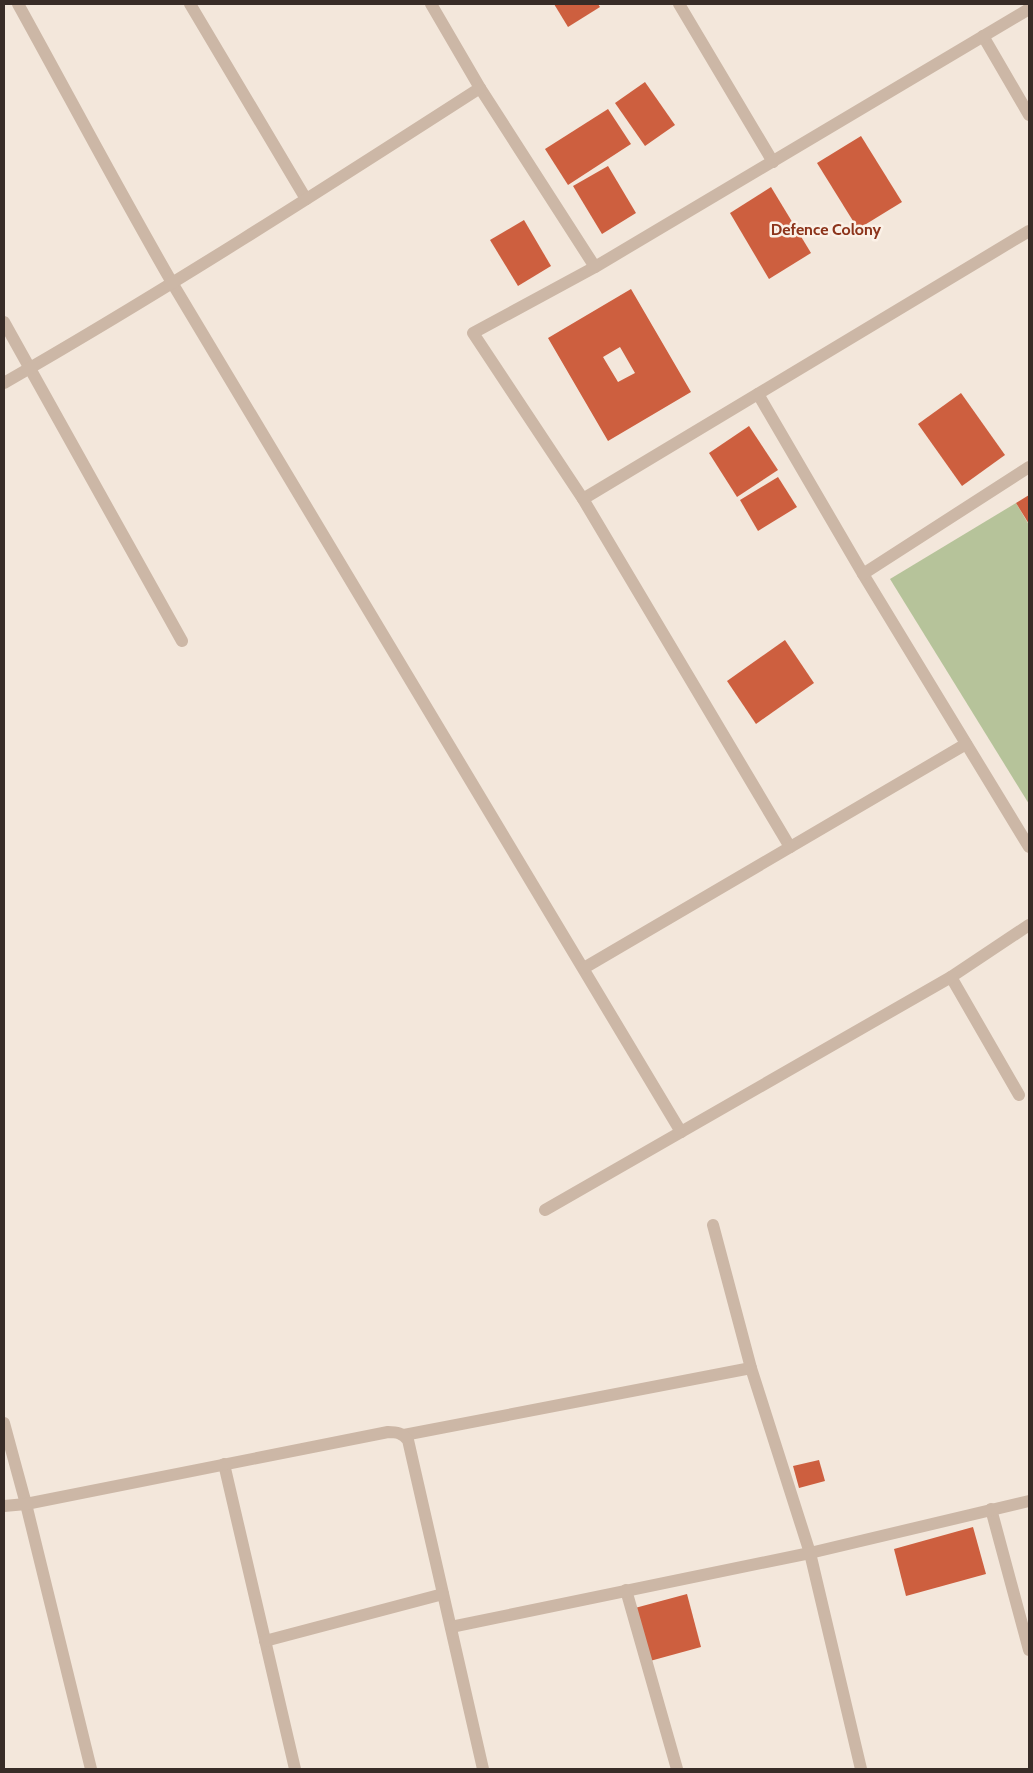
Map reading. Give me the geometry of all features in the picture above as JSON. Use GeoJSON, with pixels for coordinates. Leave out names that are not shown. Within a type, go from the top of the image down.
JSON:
{"type":"FeatureCollection","features":[{"type":"Feature","properties":{"kind":"street"},"geometry":{"type":"LineString","coordinates":[[18,4],[172,283],[681,1132]]}},
{"type":"Feature","properties":{"kind":"street"},"geometry":{"type":"LineString","coordinates":[[190,4],[306,200]]}},
{"type":"Feature","properties":{"kind":"street"},"geometry":{"type":"LineString","coordinates":[[431,4],[480,88],[595,267]]}},
{"type":"Feature","properties":{"kind":"street"},"geometry":{"type":"LineString","coordinates":[[680,4],[773,162]]}},
{"type":"Feature","properties":{"kind":"street"},"geometry":{"type":"LineString","coordinates":[[790,847],[583,499],[473,333],[595,267],[1029,9]]}},
{"type":"Feature","properties":{"kind":"street"},"geometry":{"type":"LineString","coordinates":[[983,36],[1029,115]]}},
{"type":"Feature","properties":{"kind":"street"},"geometry":{"type":"LineString","coordinates":[[4,383],[172,283],[306,200],[480,88]]}},
{"type":"Feature","properties":{"kind":"street"},"geometry":{"type":"LineString","coordinates":[[583,499],[1029,230]]}},
{"type":"Feature","properties":{"kind":"street"},"geometry":{"type":"LineString","coordinates":[[4,322],[31,367],[182,641]]}},
{"type":"Feature","properties":{"kind":"street"},"geometry":{"type":"LineString","coordinates":[[758,394],[863,574],[1029,847]]}},
{"type":"Feature","properties":{"kind":"street"},"geometry":{"type":"LineString","coordinates":[[863,574],[1029,467]]}},
{"type":"Feature","properties":{"kind":"street"},"geometry":{"type":"LineString","coordinates":[[584,968],[966,744]]}},
{"type":"Feature","properties":{"kind":"street"},"geometry":{"type":"LineString","coordinates":[[545,1210],[951,977],[1029,925]]}},
{"type":"Feature","properties":{"kind":"street"},"geometry":{"type":"LineString","coordinates":[[951,977],[1019,1095]]}},
{"type":"Feature","properties":{"kind":"street"},"geometry":{"type":"LineString","coordinates":[[714,1225],[752,1368],[810,1553],[861,1769]]}},
{"type":"Feature","properties":{"kind":"street"},"geometry":{"type":"LineString","coordinates":[[404,1435],[752,1368]]}},
{"type":"Feature","properties":{"kind":"street"},"geometry":{"type":"LineString","coordinates":[[4,1423],[26,1504],[91,1769]]}},
{"type":"Feature","properties":{"kind":"street"},"geometry":{"type":"LineString","coordinates":[[4,1506],[26,1504],[388,1432],[397,1432],[404,1435],[408,1440],[483,1769]]}},
{"type":"Feature","properties":{"kind":"street"},"geometry":{"type":"LineString","coordinates":[[224,1464],[294,1769]]}},
{"type":"Feature","properties":{"kind":"street"},"geometry":{"type":"LineString","coordinates":[[451,1627],[810,1553],[1029,1501]]}},
{"type":"Feature","properties":{"kind":"street"},"geometry":{"type":"LineString","coordinates":[[991,1509],[1029,1650]]}},
{"type":"Feature","properties":{"kind":"street"},"geometry":{"type":"LineString","coordinates":[[626,1590],[677,1769]]}},
{"type":"Feature","properties":{"kind":"street"},"geometry":{"type":"LineString","coordinates":[[265,1641],[443,1594]]}},
{"type":"Feature","properties":{"kind":"green space"},"geometry":{"type":"Polygon","coordinates":[[[1016,503],[1029,525],[1029,804],[890,579],[1016,503]]]}},
{"type":"Feature","properties":{"kind":"building"},"geometry":{"type":"Polygon","coordinates":[[[554,4],[598,4],[600,7],[568,27],[554,4]]]}},
{"type":"Feature","properties":{"kind":"building"},"geometry":{"type":"Polygon","coordinates":[[[645,82],[675,125],[645,146],[615,103],[645,82]]]}},
{"type":"Feature","properties":{"kind":"building"},"geometry":{"type":"Polygon","coordinates":[[[608,109],[631,144],[568,185],[545,149],[608,109]]]}},
{"type":"Feature","properties":{"kind":"building"},"geometry":{"type":"Polygon","coordinates":[[[861,136],[902,202],[858,229],[817,163],[861,136]]]}},
{"type":"Feature","properties":{"kind":"building"},"geometry":{"type":"Polygon","coordinates":[[[608,166],[636,213],[602,234],[573,186],[608,166]]]}},
{"type":"Feature","properties":{"kind":"building"},"geometry":{"type":"Polygon","coordinates":[[[771,187],[811,253],[769,279],[730,213],[771,187]]]}},
{"type":"Feature","properties":{"kind":"building"},"geometry":{"type":"Polygon","coordinates":[[[524,220],[551,266],[518,286],[490,240],[524,220]]]}},
{"type":"Feature","properties":{"kind":"building"},"geometry":{"type":"Polygon","coordinates":[[[631,289],[691,392],[608,441],[548,338],[631,289]],[[620,347],[603,357],[618,382],[635,373],[620,347]]]}},
{"type":"Feature","properties":{"kind":"building"},"geometry":{"type":"Polygon","coordinates":[[[961,393],[1005,455],[962,486],[918,424],[961,393]]]}},
{"type":"Feature","properties":{"kind":"building"},"geometry":{"type":"Polygon","coordinates":[[[749,426],[778,470],[737,497],[709,453],[749,426]]]}},
{"type":"Feature","properties":{"kind":"building"},"geometry":{"type":"Polygon","coordinates":[[[778,477],[797,507],[758,531],[740,500],[778,477]]]}},
{"type":"Feature","properties":{"kind":"building"},"geometry":{"type":"Polygon","coordinates":[[[1029,495],[1029,524],[1016,503],[1029,495]]]}},
{"type":"Feature","properties":{"kind":"building"},"geometry":{"type":"Polygon","coordinates":[[[785,640],[814,683],[756,724],[727,681],[785,640]]]}},
{"type":"Feature","properties":{"kind":"building"},"geometry":{"type":"Polygon","coordinates":[[[819,1460],[825,1481],[799,1488],[793,1466],[819,1460]]]}},
{"type":"Feature","properties":{"kind":"building"},"geometry":{"type":"Polygon","coordinates":[[[973,1527],[986,1574],[906,1596],[894,1549],[973,1527]]]}},
{"type":"Feature","properties":{"kind":"building"},"geometry":{"type":"Polygon","coordinates":[[[687,1594],[701,1647],[650,1661],[635,1608],[687,1594]]]}},
{"type":"Feature","properties":{"kind":"district","name":"Defence Colony"},"geometry":{"type":"Point","coordinates":[826,229]}}]}
